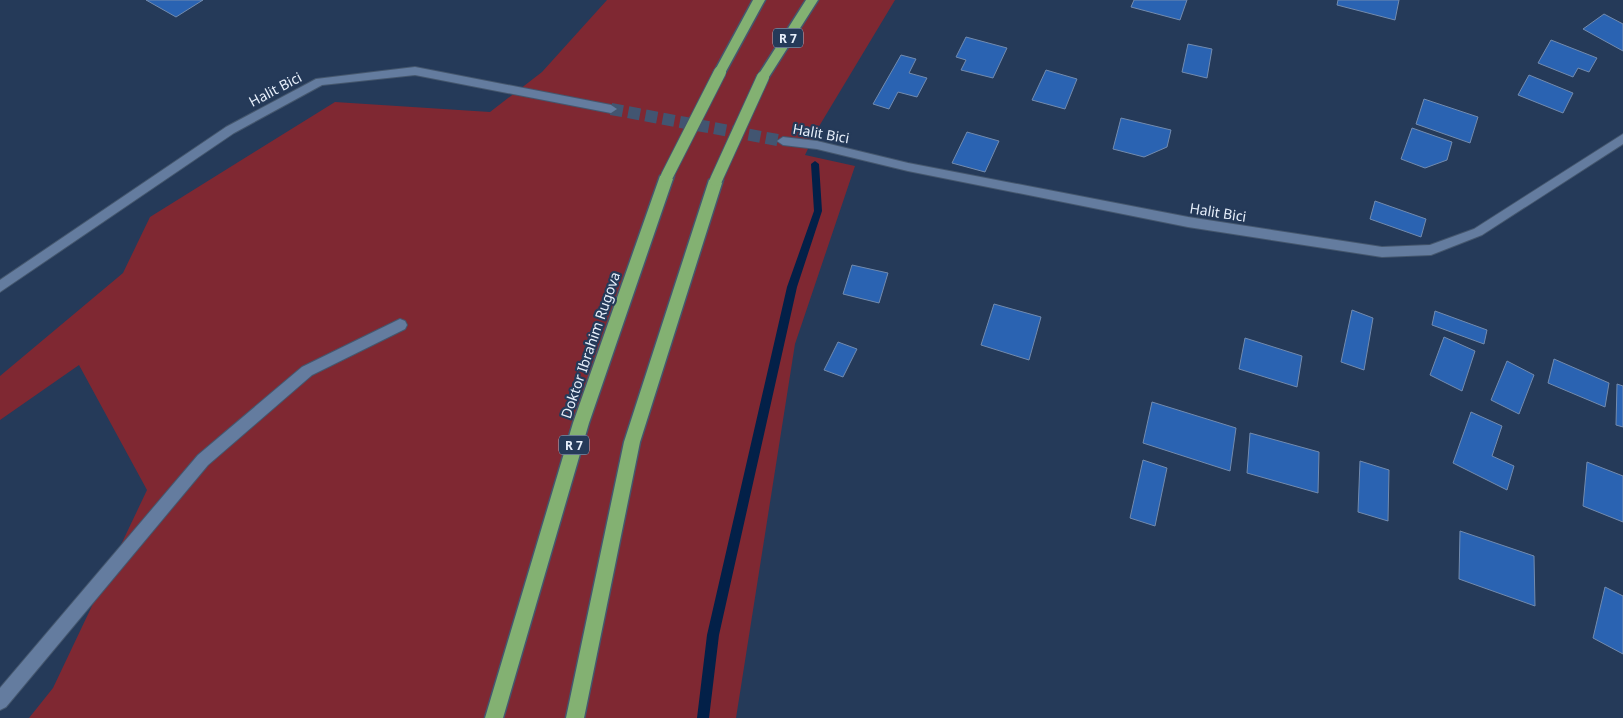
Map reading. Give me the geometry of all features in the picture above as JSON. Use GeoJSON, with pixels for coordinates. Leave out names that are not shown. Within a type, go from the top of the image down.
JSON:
{"type":"FeatureCollection","features":[{"type":"Feature","properties":{"kind":"highway","name":"Doktor Ibrahim Rugova"},"geometry":{"type":"LineString","coordinates":[[494,718],[581,423],[667,176],[759,0]]}},
{"type":"Feature","properties":{"kind":"highway","name":"R 7"},"geometry":{"type":"LineString","coordinates":[[575,718],[632,442],[716,180],[764,77],[812,0]]}},
{"type":"Feature","properties":{"kind":"street","name":"Halit Bici"},"geometry":{"type":"LineString","coordinates":[[0,287],[230,130],[320,82],[415,71],[611,109]]}},
{"type":"Feature","properties":{"kind":"street","name":"Halit Bici"},"geometry":{"type":"LineString","coordinates":[[783,141],[817,145],[908,168],[1188,222],[1382,252],[1430,250],[1478,232],[1623,138]]}},
{"type":"Feature","properties":{"kind":"street"},"geometry":{"type":"LineString","coordinates":[[0,701],[202,460],[306,371],[400,325]]}},
{"type":"Feature","properties":{"kind":"shaded area"},"geometry":{"type":"Polygon","coordinates":[[[607,0],[895,0],[818,128],[805,155],[855,166],[795,344],[736,718],[29,718],[53,688],[147,490],[79,365],[0,420],[0,376],[123,273],[150,217],[335,102],[490,112],[542,72],[607,0]]]}},
{"type":"Feature","properties":{"kind":"building"},"geometry":{"type":"Polygon","coordinates":[[[146,0],[203,0],[176,17],[146,0]]]}},
{"type":"Feature","properties":{"kind":"building"},"geometry":{"type":"Polygon","coordinates":[[[1134,0],[1187,0],[1180,20],[1131,7],[1134,0]]]}},
{"type":"Feature","properties":{"kind":"building"},"geometry":{"type":"Polygon","coordinates":[[[1338,0],[1399,0],[1395,20],[1337,5],[1338,0]]]}},
{"type":"Feature","properties":{"kind":"building"},"geometry":{"type":"Polygon","coordinates":[[[1604,14],[1623,24],[1623,51],[1583,29],[1604,14]]]}},
{"type":"Feature","properties":{"kind":"building"},"geometry":{"type":"Polygon","coordinates":[[[966,37],[1007,48],[993,78],[961,70],[966,60],[956,57],[966,37]]]}},
{"type":"Feature","properties":{"kind":"building"},"geometry":{"type":"Polygon","coordinates":[[[1551,40],[1597,58],[1589,72],[1578,68],[1573,77],[1538,63],[1551,40]]]}},
{"type":"Feature","properties":{"kind":"building"},"geometry":{"type":"Polygon","coordinates":[[[1188,44],[1212,49],[1207,78],[1182,72],[1188,44]]]}},
{"type":"Feature","properties":{"kind":"building"},"geometry":{"type":"Polygon","coordinates":[[[901,55],[916,59],[909,73],[927,78],[917,97],[898,92],[889,109],[873,104],[901,55]]]}},
{"type":"Feature","properties":{"kind":"building"},"geometry":{"type":"Polygon","coordinates":[[[1046,70],[1077,79],[1065,109],[1032,100],[1046,70]]]}},
{"type":"Feature","properties":{"kind":"building"},"geometry":{"type":"Polygon","coordinates":[[[1529,75],[1573,93],[1563,113],[1518,95],[1529,75]]]}},
{"type":"Feature","properties":{"kind":"building"},"geometry":{"type":"Polygon","coordinates":[[[1424,99],[1478,117],[1470,143],[1416,124],[1424,99]]]}},
{"type":"Feature","properties":{"kind":"building"},"geometry":{"type":"Polygon","coordinates":[[[1121,118],[1171,130],[1167,147],[1144,157],[1113,149],[1121,118]]]}},
{"type":"Feature","properties":{"kind":"building"},"geometry":{"type":"Polygon","coordinates":[[[1412,128],[1452,142],[1447,160],[1425,168],[1401,159],[1412,128]]]}},
{"type":"Feature","properties":{"kind":"building"},"geometry":{"type":"Polygon","coordinates":[[[967,132],[999,141],[985,172],[952,163],[967,132]]]}},
{"type":"Feature","properties":{"kind":"building"},"geometry":{"type":"Polygon","coordinates":[[[1375,201],[1426,219],[1421,237],[1370,219],[1375,201]]]}},
{"type":"Feature","properties":{"kind":"building"},"geometry":{"type":"Polygon","coordinates":[[[852,265],[888,273],[879,303],[843,294],[852,265]]]}},
{"type":"Feature","properties":{"kind":"building"},"geometry":{"type":"Polygon","coordinates":[[[994,304],[1041,317],[1029,360],[981,345],[994,304]]]}},
{"type":"Feature","properties":{"kind":"building"},"geometry":{"type":"Polygon","coordinates":[[[1352,310],[1373,318],[1364,370],[1341,362],[1352,310]]]}},
{"type":"Feature","properties":{"kind":"building"},"geometry":{"type":"Polygon","coordinates":[[[1435,311],[1487,330],[1484,344],[1432,325],[1435,311]]]}},
{"type":"Feature","properties":{"kind":"building"},"geometry":{"type":"Polygon","coordinates":[[[1444,337],[1475,351],[1462,391],[1430,375],[1444,337]]]}},
{"type":"Feature","properties":{"kind":"building"},"geometry":{"type":"Polygon","coordinates":[[[1245,338],[1302,356],[1297,387],[1239,369],[1245,338]]]}},
{"type":"Feature","properties":{"kind":"building"},"geometry":{"type":"Polygon","coordinates":[[[838,342],[857,349],[843,377],[824,370],[838,342]]]}},
{"type":"Feature","properties":{"kind":"building"},"geometry":{"type":"Polygon","coordinates":[[[1554,359],[1609,383],[1605,407],[1548,383],[1554,359]]]}},
{"type":"Feature","properties":{"kind":"building"},"geometry":{"type":"Polygon","coordinates":[[[1507,361],[1534,375],[1519,414],[1491,400],[1507,361]]]}},
{"type":"Feature","properties":{"kind":"building"},"geometry":{"type":"Polygon","coordinates":[[[1617,384],[1623,386],[1623,427],[1616,425],[1617,384]]]}},
{"type":"Feature","properties":{"kind":"building"},"geometry":{"type":"Polygon","coordinates":[[[1152,402],[1236,428],[1230,471],[1143,443],[1152,402]]]}},
{"type":"Feature","properties":{"kind":"building"},"geometry":{"type":"Polygon","coordinates":[[[1471,412],[1502,426],[1492,456],[1514,466],[1507,490],[1453,463],[1471,412]]]}},
{"type":"Feature","properties":{"kind":"building"},"geometry":{"type":"Polygon","coordinates":[[[1250,433],[1319,452],[1318,493],[1247,473],[1250,433]]]}},
{"type":"Feature","properties":{"kind":"building"},"geometry":{"type":"Polygon","coordinates":[[[1143,460],[1167,468],[1155,526],[1130,518],[1143,460]]]}},
{"type":"Feature","properties":{"kind":"building"},"geometry":{"type":"Polygon","coordinates":[[[1360,461],[1389,470],[1388,521],[1358,512],[1360,461]]]}},
{"type":"Feature","properties":{"kind":"building"},"geometry":{"type":"Polygon","coordinates":[[[1587,462],[1623,476],[1623,522],[1583,506],[1587,462]]]}},
{"type":"Feature","properties":{"kind":"building"},"geometry":{"type":"Polygon","coordinates":[[[1460,531],[1534,556],[1535,606],[1459,579],[1460,531]]]}},
{"type":"Feature","properties":{"kind":"building"},"geometry":{"type":"Polygon","coordinates":[[[1605,587],[1623,596],[1623,654],[1593,638],[1605,587]]]}},
{"type":"Feature","properties":{"kind":"waterway"},"geometry":{"type":"LineString","coordinates":[[703,718],[713,635],[792,287],[818,211],[815,164]]}},
{"type":"Feature","properties":{"kind":"tunnel"},"geometry":{"type":"LineString","coordinates":[[611,109],[783,141]]}}]}
